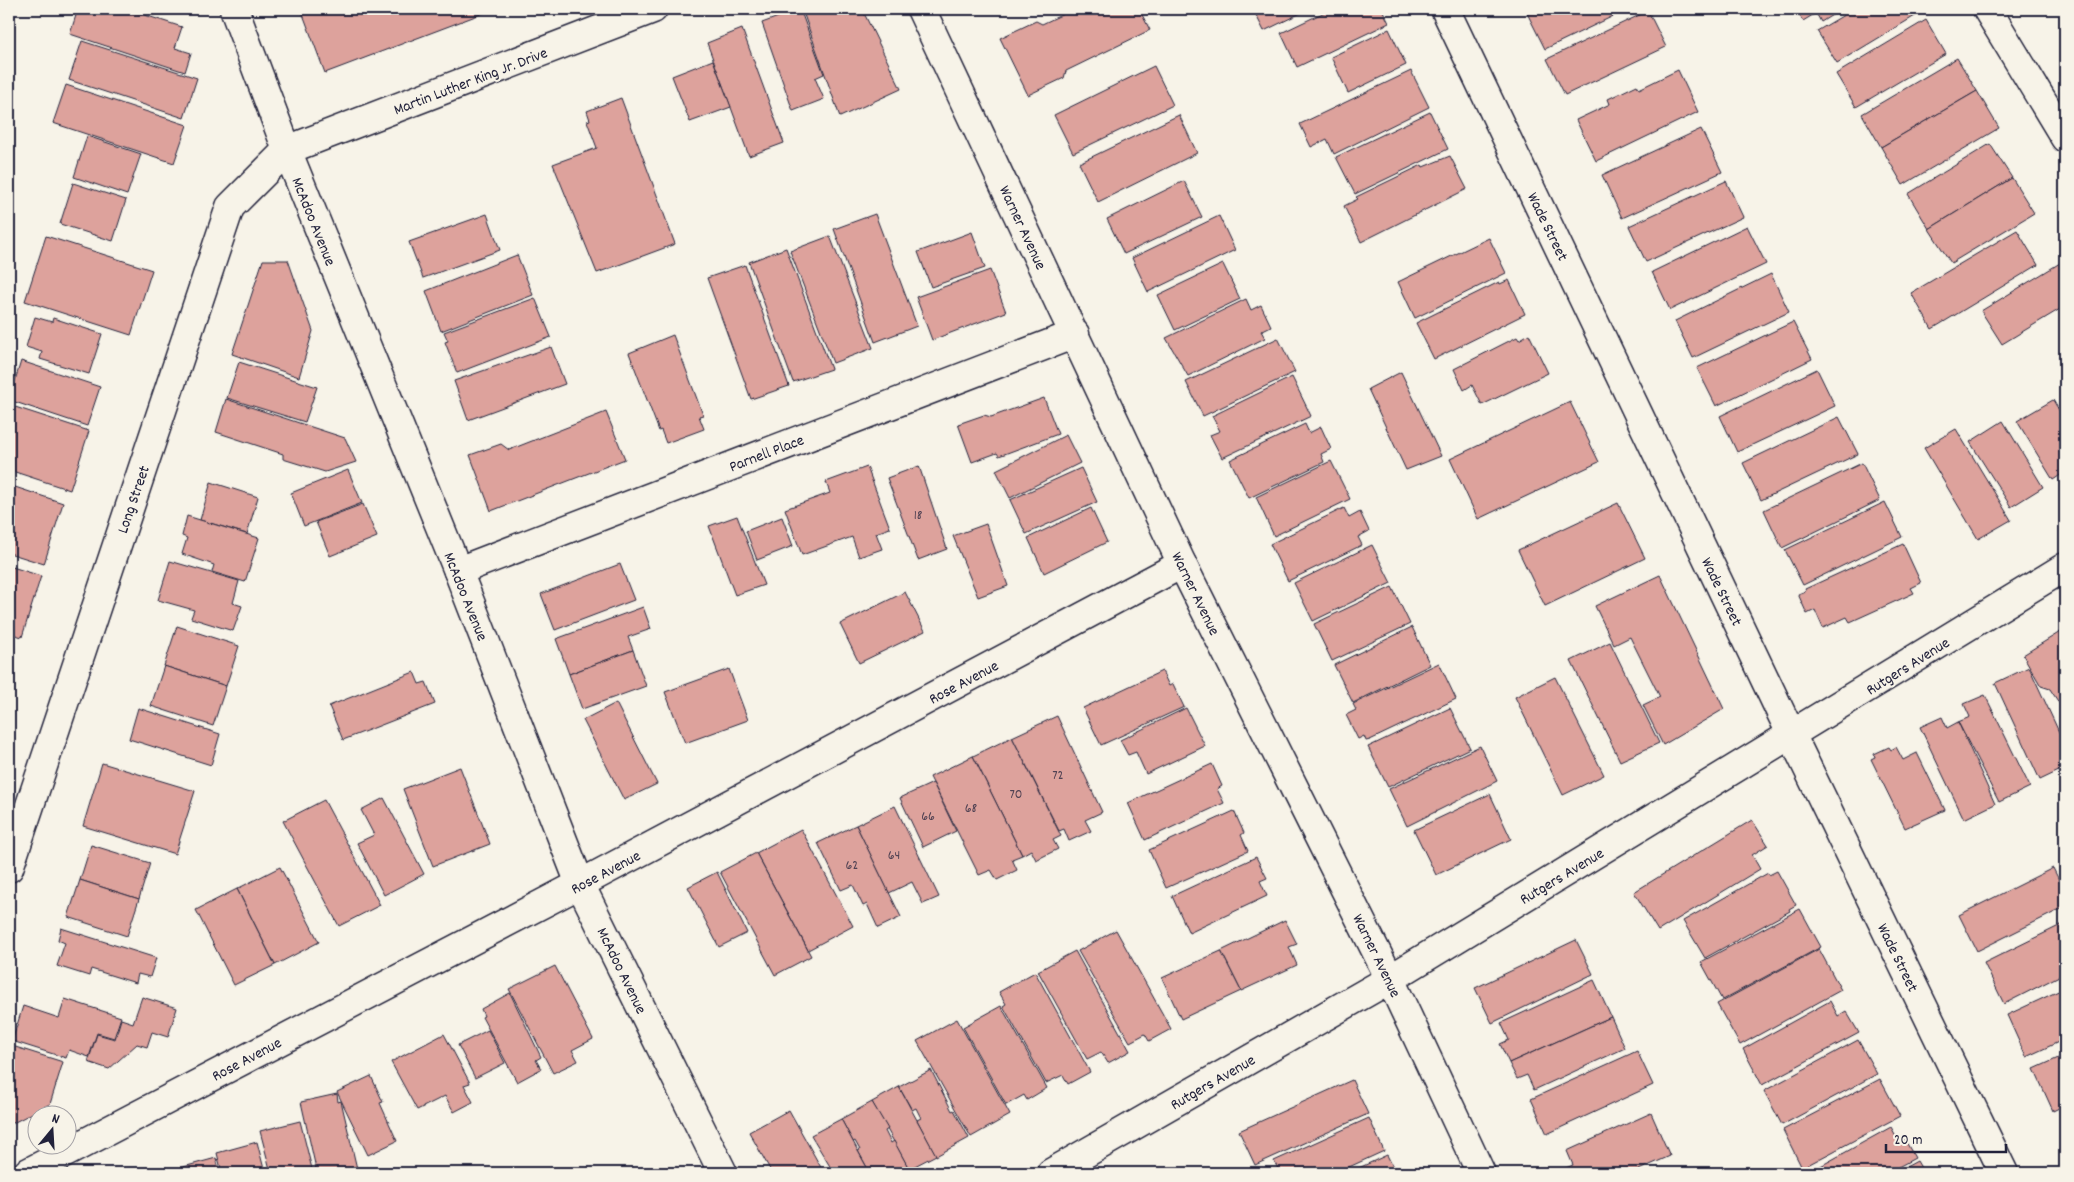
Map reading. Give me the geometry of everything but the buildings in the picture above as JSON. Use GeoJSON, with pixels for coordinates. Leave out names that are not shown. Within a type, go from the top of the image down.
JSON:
{"type":"FeatureCollection","features":[{"type":"Feature","properties":{"kind":"street","name":"McAdoo Avenue"},"geometry":{"type":"LineString","coordinates":[[234,9],[286,150],[458,571],[580,884],[724,1173]]}},
{"type":"Feature","properties":{"kind":"street","name":"Martin Luther King Jr. Drive"},"geometry":{"type":"LineString","coordinates":[[286,150],[653,9]]}},
{"type":"Feature","properties":{"kind":"street","name":"Warner Avenue"},"geometry":{"type":"LineString","coordinates":[[921,9],[1182,564],[1390,979],[1481,1173]]}},
{"type":"Feature","properties":{"kind":"street","name":"Wade Street"},"geometry":{"type":"LineString","coordinates":[[1445,9],[1792,736],[2004,1173]]}},
{"type":"Feature","properties":{"kind":"street"},"geometry":{"type":"LineString","coordinates":[[1987,9],[2065,138]]}},
{"type":"Feature","properties":{"kind":"street","name":"Long Street"},"geometry":{"type":"LineString","coordinates":[[9,868],[230,207],[286,150]]}},
{"type":"Feature","properties":{"kind":"street","name":"Parnell Place"},"geometry":{"type":"LineString","coordinates":[[458,571],[1074,334]]}},
{"type":"Feature","properties":{"kind":"street","name":"Rose Avenue"},"geometry":{"type":"LineString","coordinates":[[27,1173],[580,884],[1182,564]]}},
{"type":"Feature","properties":{"kind":"street","name":"Rutgers Avenue"},"geometry":{"type":"LineString","coordinates":[[1051,1173],[1390,979],[1792,736],[2065,567]]}}]}
